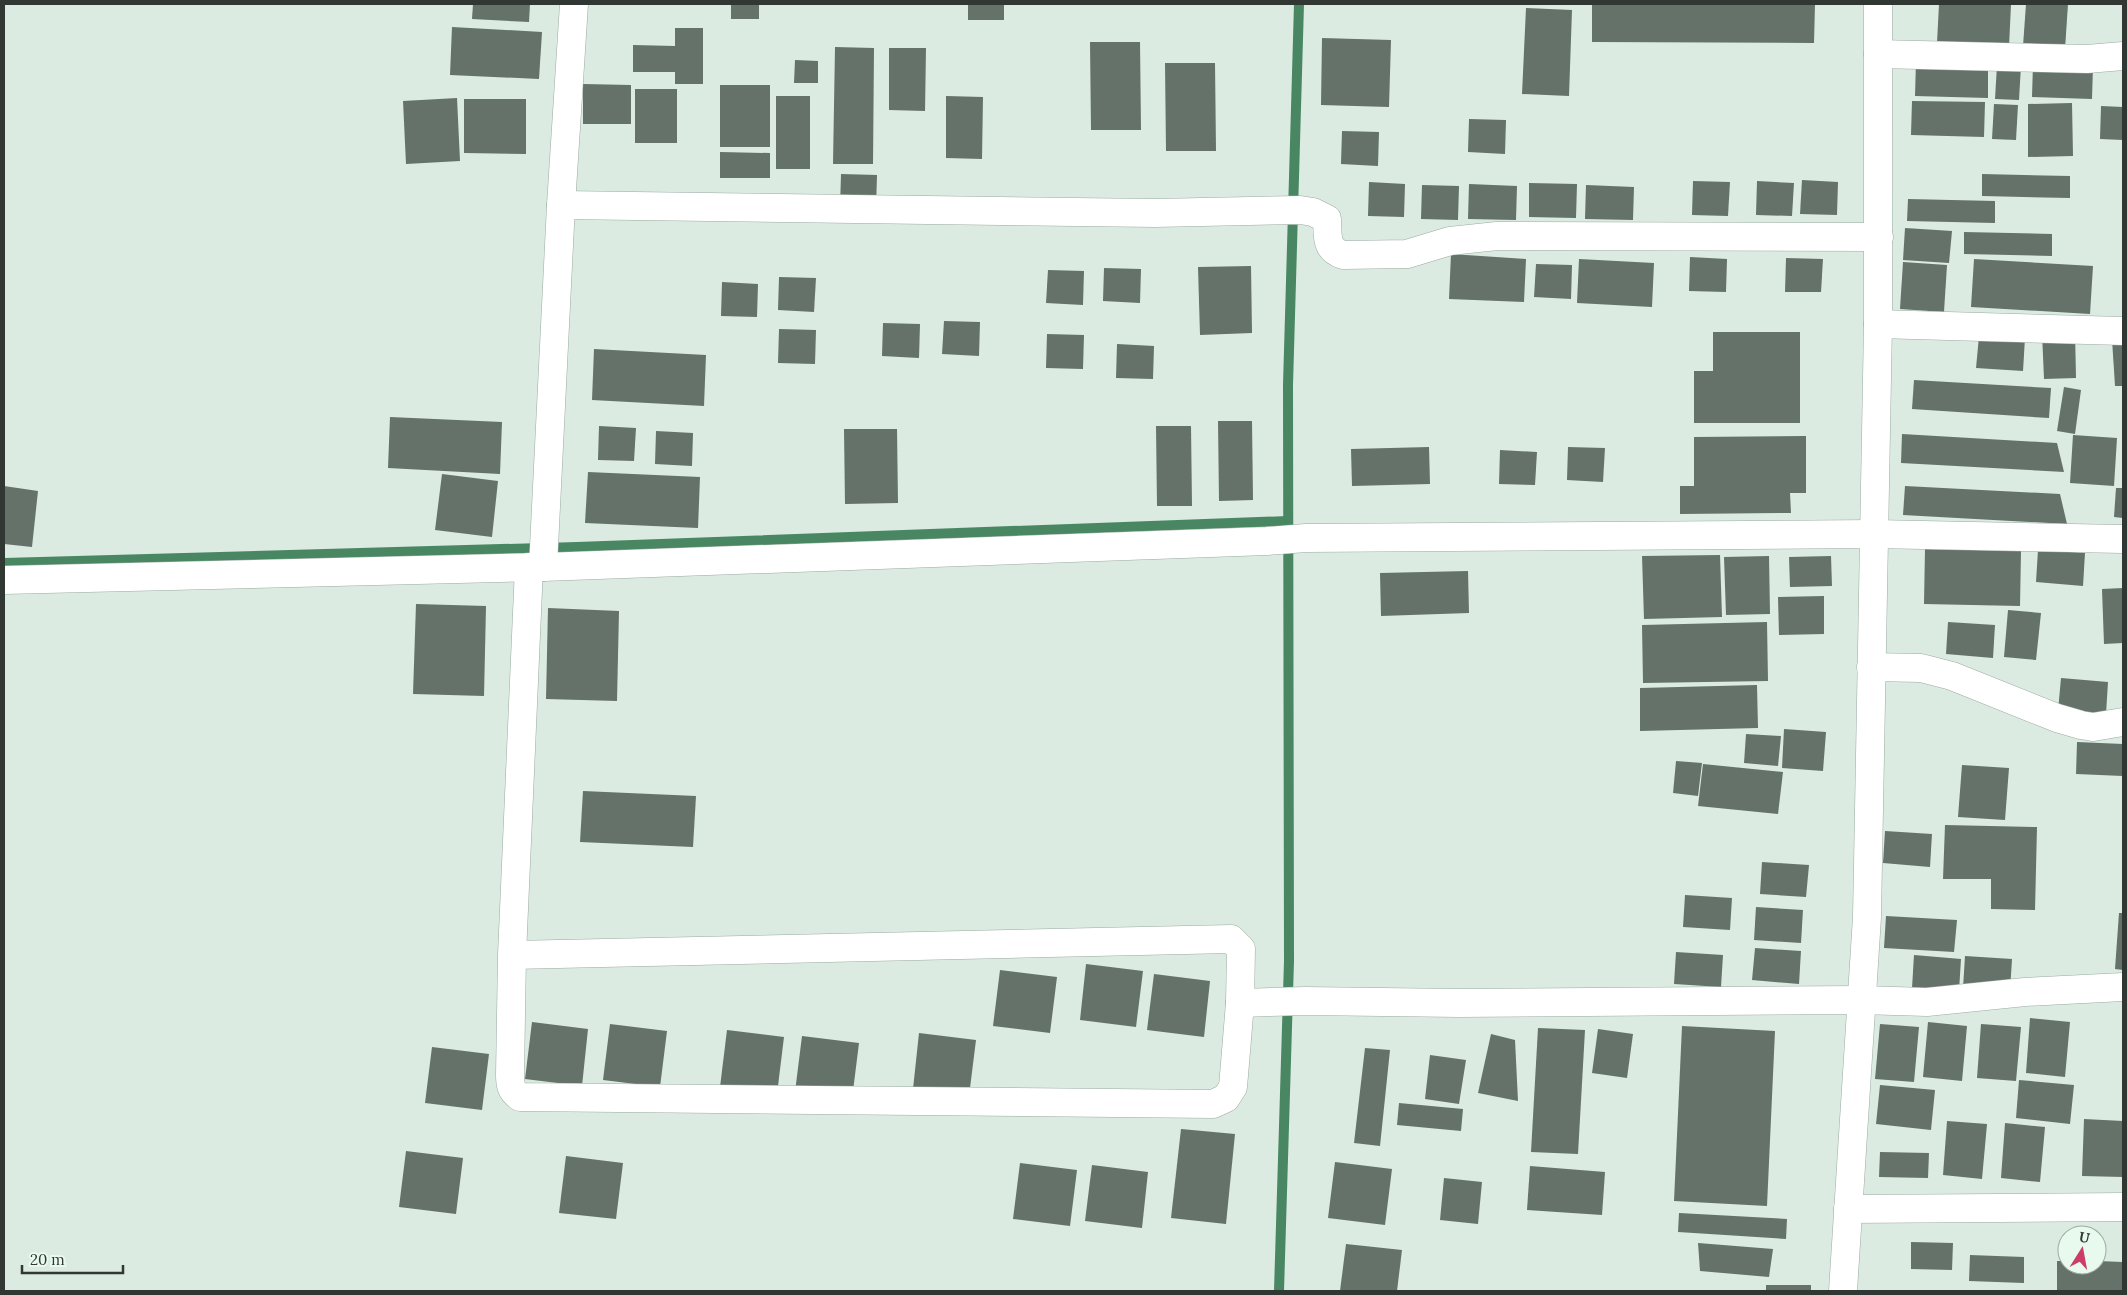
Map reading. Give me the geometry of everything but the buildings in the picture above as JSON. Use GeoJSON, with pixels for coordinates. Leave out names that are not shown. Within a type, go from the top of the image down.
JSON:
{"type":"FeatureCollection","features":[{"type":"Feature","properties":{"kind":"street"},"geometry":{"type":"LineString","coordinates":[[512,955],[1231,939],[1242,949],[1240,1003],[1233,1087],[1226,1098],[1213,1104],[520,1097],[511,1088],[512,955],[540,557],[574,4]]}},
{"type":"Feature","properties":{"kind":"street"},"geometry":{"type":"LineString","coordinates":[[1843,1291],[1867,917],[1878,324],[1878,4]]}},
{"type":"Feature","properties":{"kind":"street"},"geometry":{"type":"LineString","coordinates":[[1878,54],[2087,58],[2123,56]]}},
{"type":"Feature","properties":{"kind":"street"},"geometry":{"type":"LineString","coordinates":[[561,205],[1155,213],[1292,210],[1312,212],[1327,219],[1329,246],[1334,252],[1343,255],[1407,254],[1450,241],[1496,236],[1879,237]]}},
{"type":"Feature","properties":{"kind":"street"},"geometry":{"type":"LineString","coordinates":[[1878,324],[2123,331]]}},
{"type":"Feature","properties":{"kind":"street"},"geometry":{"type":"LineString","coordinates":[[4,580],[540,557],[1266,541],[1306,538],[1874,534],[2123,539]]}},
{"type":"Feature","properties":{"kind":"street"},"geometry":{"type":"LineString","coordinates":[[1872,667],[1921,668],[1952,676],[2056,718],[2081,725],[2094,727],[2123,722]]}},
{"type":"Feature","properties":{"kind":"street"},"geometry":{"type":"LineString","coordinates":[[1240,1003],[1305,1001],[1459,1004],[1861,1000],[1927,1002],[2025,992],[2123,987]]}},
{"type":"Feature","properties":{"kind":"street"},"geometry":{"type":"LineString","coordinates":[[1848,1209],[2123,1207]]}},
{"type":"Feature","properties":{"kind":"waterway"},"geometry":{"type":"LineString","coordinates":[[1279,1291],[1289,961],[1288,385],[1299,4]]}},
{"type":"Feature","properties":{"kind":"waterway"},"geometry":{"type":"LineString","coordinates":[[4,563],[577,547],[1288,521]]}}]}
